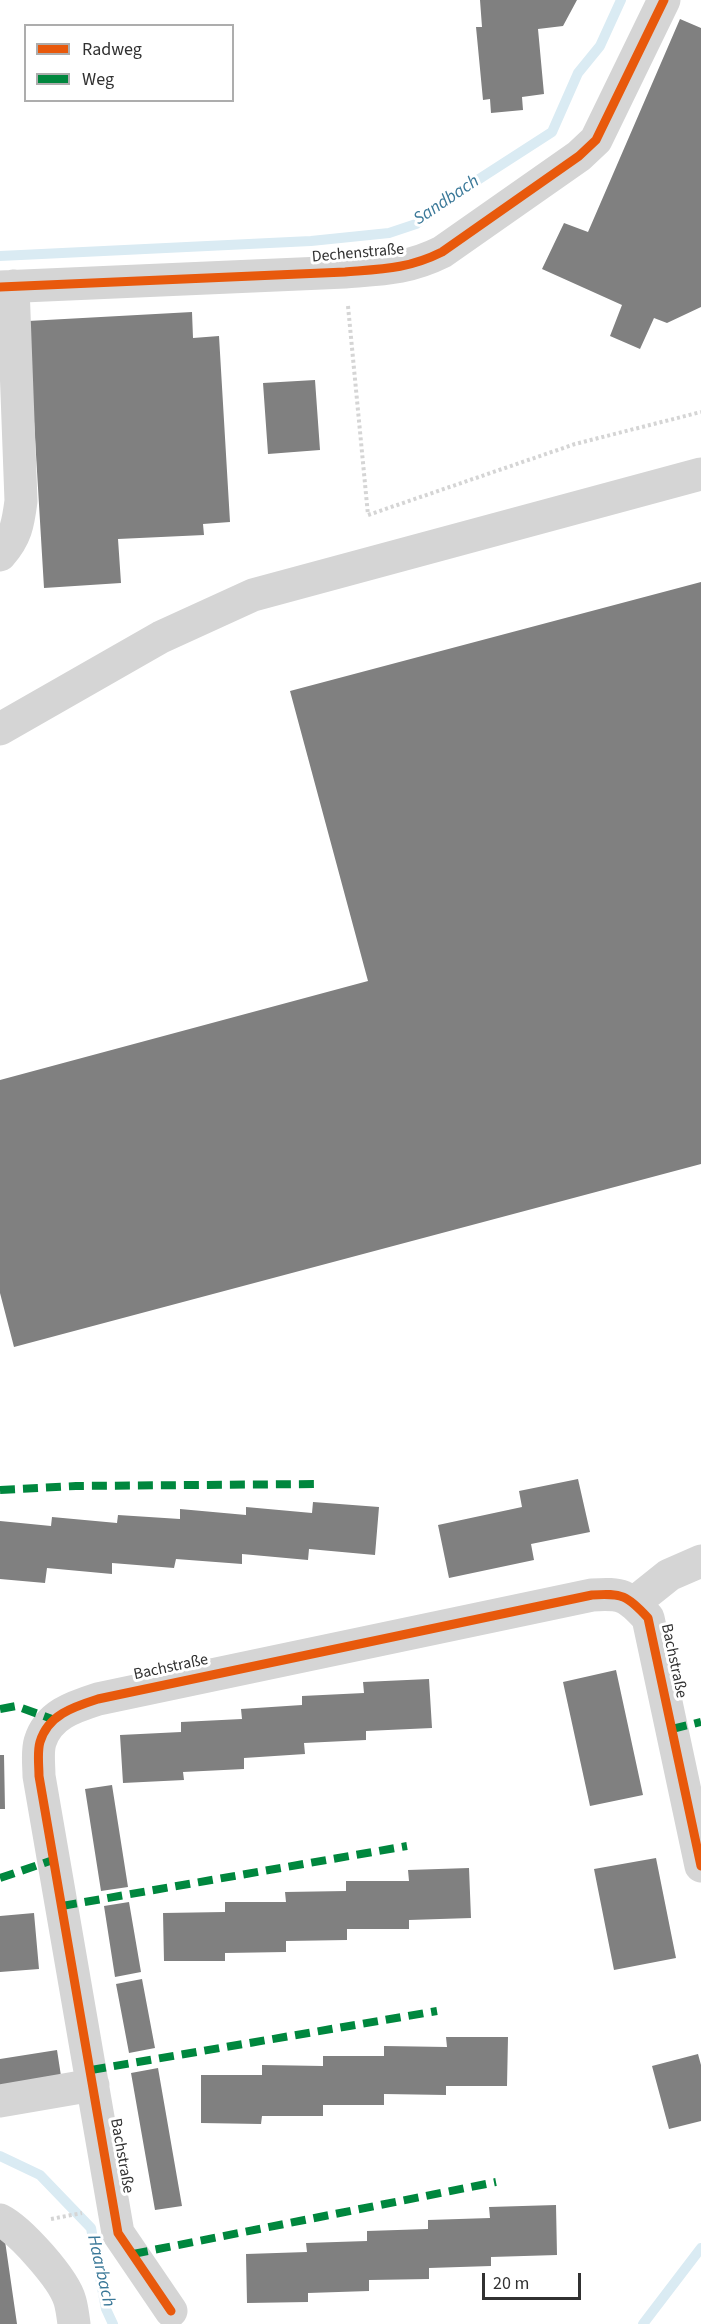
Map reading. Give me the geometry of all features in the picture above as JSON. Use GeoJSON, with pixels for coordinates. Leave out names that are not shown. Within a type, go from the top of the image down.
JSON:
{"type":"FeatureCollection","features":[{"type":"Feature","properties":{"kind":"street","name":"Dechenstraße"},"geometry":{"type":"LineString","coordinates":[[7,286],[345,272],[420,263],[442,252],[579,156],[596,140],[607,122],[664,0]]}},
{"type":"Feature","properties":{"kind":"street"},"geometry":{"type":"LineString","coordinates":[[0,555],[12,541],[19,522],[21,501],[7,286]]}},
{"type":"Feature","properties":{"kind":"street"},"geometry":{"type":"LineString","coordinates":[[0,729],[161,637],[253,595],[701,474]]}},
{"type":"Feature","properties":{"kind":"street"},"geometry":{"type":"LineString","coordinates":[[634,1603],[669,1575],[701,1561]]}},
{"type":"Feature","properties":{"kind":"street","name":"Bachstraße"},"geometry":{"type":"LineString","coordinates":[[171,2311],[118,2233],[39,1776],[40,1743],[52,1719],[74,1707],[98,1699],[592,1594],[616,1593],[634,1603],[648,1618],[701,1866]]}},
{"type":"Feature","properties":{"kind":"street"},"geometry":{"type":"LineString","coordinates":[[0,2101],[93,2085]]}},
{"type":"Feature","properties":{"kind":"street"},"geometry":{"type":"LineString","coordinates":[[0,2220],[12,2226],[61,2280],[70,2300],[74,2324]]}},
{"type":"Feature","properties":{"kind":"path"},"geometry":{"type":"LineString","coordinates":[[345,272],[368,515],[575,444],[701,412]]}},
{"type":"Feature","properties":{"kind":"path"},"geometry":{"type":"LineString","coordinates":[[61,2217],[91,2211]]}},
{"type":"Feature","properties":{"kind":"building"},"geometry":{"type":"Polygon","coordinates":[[[480,0],[577,0],[563,26],[538,29],[544,94],[522,97],[523,110],[491,113],[490,99],[483,100],[476,27],[482,27],[480,0]]]}},
{"type":"Feature","properties":{"kind":"building"},"geometry":{"type":"Polygon","coordinates":[[[680,19],[701,28],[701,307],[667,323],[654,318],[640,349],[610,336],[622,305],[542,269],[564,223],[588,232],[680,19]]]}},
{"type":"Feature","properties":{"kind":"building"},"geometry":{"type":"Polygon","coordinates":[[[192,312],[193,338],[219,336],[230,522],[203,524],[204,535],[118,539],[121,583],[44,588],[28,321],[192,312]]]}},
{"type":"Feature","properties":{"kind":"building"},"geometry":{"type":"Polygon","coordinates":[[[315,380],[320,450],[268,454],[263,383],[315,380]]]}},
{"type":"Feature","properties":{"kind":"building"},"geometry":{"type":"Polygon","coordinates":[[[701,582],[701,1164],[14,1347],[0,1293],[0,1080],[368,981],[290,691],[701,582]]]}},
{"type":"Feature","properties":{"kind":"building"},"geometry":{"type":"Polygon","coordinates":[[[578,1479],[590,1532],[531,1544],[534,1560],[449,1578],[438,1525],[522,1507],[519,1491],[578,1479]]]}},
{"type":"Feature","properties":{"kind":"building"},"geometry":{"type":"Polygon","coordinates":[[[313,1502],[379,1507],[375,1555],[309,1549],[308,1560],[242,1554],[242,1564],[176,1559],[174,1568],[112,1563],[112,1574],[47,1568],[45,1583],[0,1579],[0,1521],[51,1526],[52,1517],[117,1523],[118,1515],[180,1519],[180,1509],[246,1515],[246,1507],[312,1513],[313,1502]]]}},
{"type":"Feature","properties":{"kind":"building"},"geometry":{"type":"Polygon","coordinates":[[[616,1670],[643,1795],[590,1806],[563,1682],[616,1670]]]}},
{"type":"Feature","properties":{"kind":"building"},"geometry":{"type":"Polygon","coordinates":[[[429,1679],[432,1728],[366,1731],[366,1740],[304,1743],[305,1754],[244,1758],[244,1769],[183,1772],[184,1780],[123,1783],[120,1735],[181,1732],[181,1722],[242,1719],[241,1709],[302,1705],[302,1696],[364,1693],[363,1682],[429,1679]]]}},
{"type":"Feature","properties":{"kind":"building"},"geometry":{"type":"Polygon","coordinates":[[[0,1755],[4,1755],[5,1809],[0,1809],[0,1755]]]}},
{"type":"Feature","properties":{"kind":"building"},"geometry":{"type":"Polygon","coordinates":[[[112,1785],[128,1887],[101,1891],[85,1789],[112,1785]]]}},
{"type":"Feature","properties":{"kind":"building"},"geometry":{"type":"Polygon","coordinates":[[[656,1858],[676,1958],[614,1970],[594,1869],[656,1858]]]}},
{"type":"Feature","properties":{"kind":"building"},"geometry":{"type":"Polygon","coordinates":[[[469,1868],[471,1918],[409,1920],[409,1929],[347,1929],[347,1940],[286,1941],[286,1952],[225,1953],[225,1961],[164,1961],[163,1913],[225,1912],[225,1902],[286,1902],[285,1892],[346,1891],[346,1881],[409,1881],[408,1870],[469,1868]]]}},
{"type":"Feature","properties":{"kind":"building"},"geometry":{"type":"Polygon","coordinates":[[[129,1902],[141,1972],[115,1977],[104,1906],[129,1902]]]}},
{"type":"Feature","properties":{"kind":"building"},"geometry":{"type":"Polygon","coordinates":[[[34,1913],[39,1969],[0,1972],[0,1916],[34,1913]]]}},
{"type":"Feature","properties":{"kind":"building"},"geometry":{"type":"Polygon","coordinates":[[[142,1979],[155,2048],[129,2053],[116,1984],[142,1979]]]}},
{"type":"Feature","properties":{"kind":"building"},"geometry":{"type":"Polygon","coordinates":[[[446,2037],[508,2037],[507,2086],[446,2086],[446,2095],[384,2094],[384,2105],[323,2105],[323,2116],[262,2116],[261,2124],[201,2123],[201,2075],[262,2075],[262,2065],[323,2066],[323,2056],[384,2056],[384,2046],[447,2047],[446,2037]]]}},
{"type":"Feature","properties":{"kind":"building"},"geometry":{"type":"Polygon","coordinates":[[[57,2050],[61,2076],[0,2086],[0,2059],[57,2050]]]}},
{"type":"Feature","properties":{"kind":"building"},"geometry":{"type":"Polygon","coordinates":[[[698,2054],[701,2065],[701,2121],[669,2129],[652,2066],[698,2054]]]}},
{"type":"Feature","properties":{"kind":"building"},"geometry":{"type":"Polygon","coordinates":[[[158,2068],[182,2206],[155,2210],[131,2073],[158,2068]]]}},
{"type":"Feature","properties":{"kind":"building"},"geometry":{"type":"Polygon","coordinates":[[[556,2205],[557,2255],[491,2257],[491,2266],[429,2268],[429,2279],[369,2280],[369,2291],[308,2293],[308,2302],[247,2303],[246,2254],[307,2252],[306,2243],[367,2241],[367,2231],[428,2229],[428,2220],[490,2218],[489,2207],[556,2205]]]}},
{"type":"Feature","properties":{"kind":"building"},"geometry":{"type":"Polygon","coordinates":[[[0,2234],[4,2234],[17,2324],[0,2324],[0,2234]]]}},
{"type":"Feature","properties":{"kind":"waterway","name":"Sandbach"},"geometry":{"type":"LineString","coordinates":[[0,256],[311,241],[389,233],[416,224],[445,201],[552,132],[578,73],[600,46],[621,0]]}},
{"type":"Feature","properties":{"kind":"waterway","name":"Haarbach"},"geometry":{"type":"LineString","coordinates":[[0,2156],[40,2175],[91,2228],[106,2309],[113,2324]]}},
{"type":"Feature","properties":{"kind":"waterway","name":"Haarbach"},"geometry":{"type":"LineString","coordinates":[[643,2324],[701,2248]]}},
{"type":"Feature","properties":{"kind":"marked path"},"geometry":{"type":"LineString","coordinates":[[0,1490],[76,1486],[319,1484]]}},
{"type":"Feature","properties":{"kind":"marked path"},"geometry":{"type":"LineString","coordinates":[[0,1709],[16,1706],[52,1719]]}},
{"type":"Feature","properties":{"kind":"marked path"},"geometry":{"type":"LineString","coordinates":[[672,1729],[701,1722]]}},
{"type":"Feature","properties":{"kind":"marked path"},"geometry":{"type":"LineString","coordinates":[[62,1906],[407,1846]]}},
{"type":"Feature","properties":{"kind":"marked path"},"geometry":{"type":"LineString","coordinates":[[0,1878],[53,1860]]}},
{"type":"Feature","properties":{"kind":"marked path"},"geometry":{"type":"LineString","coordinates":[[91,2070],[437,2011]]}},
{"type":"Feature","properties":{"kind":"marked path"},"geometry":{"type":"LineString","coordinates":[[133,2254],[496,2182]]}},
{"type":"Feature","properties":{"kind":"cycle path"},"geometry":{"type":"LineString","coordinates":[[0,287],[345,272],[395,267],[430,258],[442,252],[579,156],[596,140],[664,0]]}},
{"type":"Feature","properties":{"kind":"cycle path"},"geometry":{"type":"LineString","coordinates":[[171,2311],[118,2233],[39,1776],[40,1742],[55,1719],[71,1709],[98,1699],[592,1595],[617,1595],[635,1604],[648,1618],[701,1866]]}}]}
